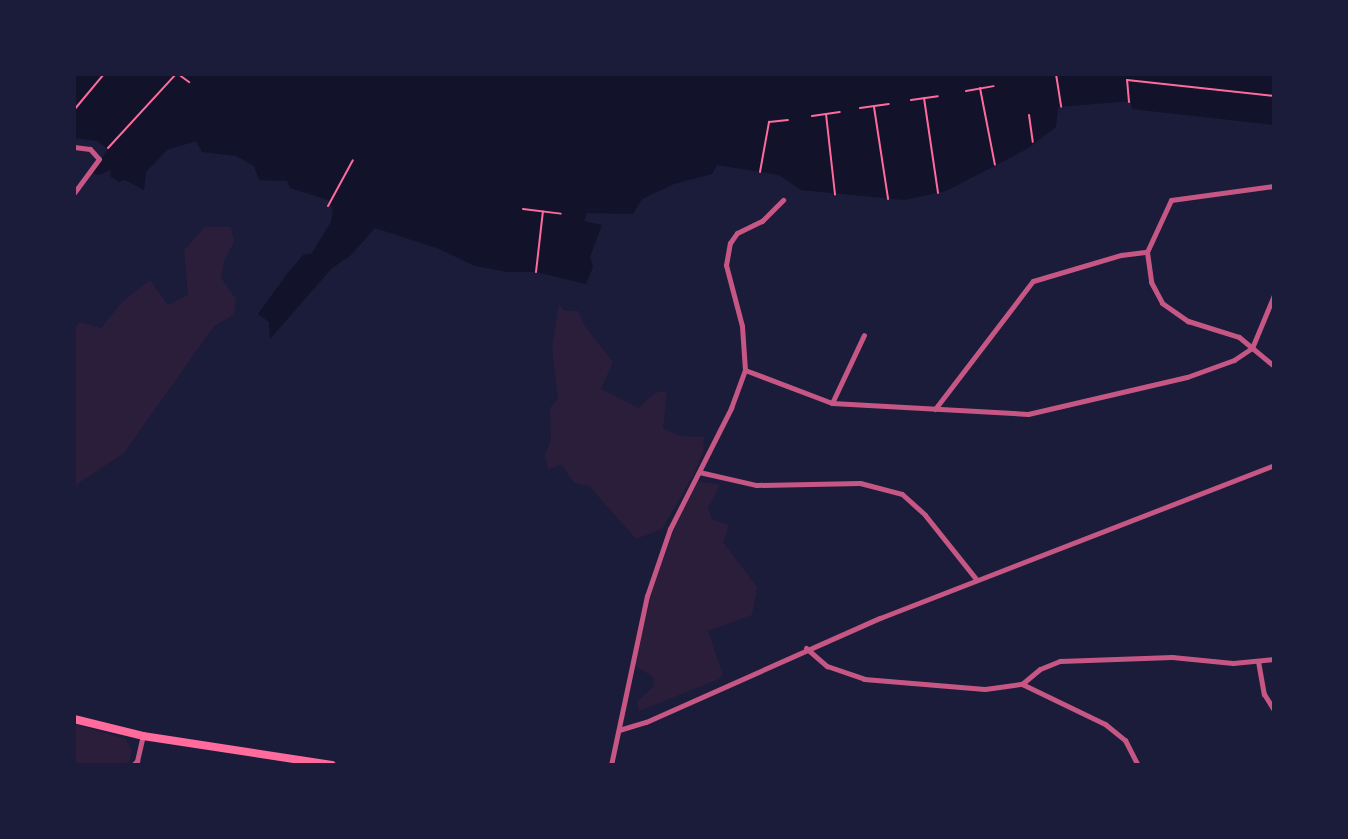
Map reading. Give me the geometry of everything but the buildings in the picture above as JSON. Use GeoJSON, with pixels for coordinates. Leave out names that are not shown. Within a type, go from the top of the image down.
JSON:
{"type":"FeatureCollection","features":[{"type":"Feature","properties":{"kind":"main road"},"geometry":{"type":"LineString","coordinates":[[74,719],[143,736],[332,765]]}},
{"type":"Feature","properties":{"kind":"street"},"geometry":{"type":"LineString","coordinates":[[74,147],[90,149],[99,159],[74,193]]}},
{"type":"Feature","properties":{"kind":"street"},"geometry":{"type":"LineString","coordinates":[[1274,186],[1171,200],[1147,252],[1151,282],[1162,303],[1188,321],[1239,337],[1274,366]]}},
{"type":"Feature","properties":{"kind":"street"},"geometry":{"type":"LineString","coordinates":[[611,765],[647,596],[670,529],[731,408],[745,370],[742,326],[728,278],[727,252],[737,233],[762,221],[783,200]]}},
{"type":"Feature","properties":{"kind":"street"},"geometry":{"type":"LineString","coordinates":[[935,410],[1033,281],[1121,255],[1147,252]]}},
{"type":"Feature","properties":{"kind":"street"},"geometry":{"type":"LineString","coordinates":[[745,370],[832,403],[998,414],[1060,408],[1215,369],[1252,348],[1274,295]]}},
{"type":"Feature","properties":{"kind":"street"},"geometry":{"type":"LineString","coordinates":[[832,403],[864,335]]}},
{"type":"Feature","properties":{"kind":"street"},"geometry":{"type":"LineString","coordinates":[[619,730],[646,722],[806,648],[976,579],[1274,465]]}},
{"type":"Feature","properties":{"kind":"street"},"geometry":{"type":"LineString","coordinates":[[699,472],[756,485],[860,483],[902,494],[925,515],[976,579]]}},
{"type":"Feature","properties":{"kind":"street"},"geometry":{"type":"LineString","coordinates":[[806,648],[827,666],[873,680],[992,689],[1022,684],[1040,669],[1060,661],[1172,657],[1233,663],[1274,659]]}},
{"type":"Feature","properties":{"kind":"street"},"geometry":{"type":"LineString","coordinates":[[1258,661],[1264,694],[1274,710]]}},
{"type":"Feature","properties":{"kind":"street"},"geometry":{"type":"LineString","coordinates":[[1022,684],[1105,724],[1125,740],[1138,765]]}},
{"type":"Feature","properties":{"kind":"street"},"geometry":{"type":"LineString","coordinates":[[133,765],[137,761],[143,736]]}},
{"type":"Feature","properties":{"kind":"path"},"geometry":{"type":"LineString","coordinates":[[74,110],[104,74]]}},
{"type":"Feature","properties":{"kind":"path"},"geometry":{"type":"LineString","coordinates":[[108,148],[177,74],[189,82]]}},
{"type":"Feature","properties":{"kind":"path"},"geometry":{"type":"LineString","coordinates":[[1056,74],[1061,107]]}},
{"type":"Feature","properties":{"kind":"path"},"geometry":{"type":"LineString","coordinates":[[1127,74],[1129,102]]}},
{"type":"Feature","properties":{"kind":"path"},"geometry":{"type":"LineString","coordinates":[[1127,80],[1274,96]]}},
{"type":"Feature","properties":{"kind":"path"},"geometry":{"type":"LineString","coordinates":[[966,91],[994,86]]}},
{"type":"Feature","properties":{"kind":"path"},"geometry":{"type":"LineString","coordinates":[[980,88],[995,165]]}},
{"type":"Feature","properties":{"kind":"path"},"geometry":{"type":"LineString","coordinates":[[911,100],[938,96]]}},
{"type":"Feature","properties":{"kind":"path"},"geometry":{"type":"LineString","coordinates":[[924,98],[938,193]]}},
{"type":"Feature","properties":{"kind":"path"},"geometry":{"type":"LineString","coordinates":[[860,108],[889,104]]}},
{"type":"Feature","properties":{"kind":"path"},"geometry":{"type":"LineString","coordinates":[[874,107],[888,199]]}},
{"type":"Feature","properties":{"kind":"path"},"geometry":{"type":"LineString","coordinates":[[812,116],[840,112]]}},
{"type":"Feature","properties":{"kind":"path"},"geometry":{"type":"LineString","coordinates":[[826,114],[835,194]]}},
{"type":"Feature","properties":{"kind":"path"},"geometry":{"type":"LineString","coordinates":[[1029,115],[1033,142]]}},
{"type":"Feature","properties":{"kind":"path"},"geometry":{"type":"LineString","coordinates":[[760,172],[769,122],[788,120]]}},
{"type":"Feature","properties":{"kind":"path"},"geometry":{"type":"LineString","coordinates":[[328,206],[353,160]]}},
{"type":"Feature","properties":{"kind":"path"},"geometry":{"type":"LineString","coordinates":[[523,209],[561,214]]}},
{"type":"Feature","properties":{"kind":"path"},"geometry":{"type":"LineString","coordinates":[[536,272],[543,211]]}},
{"type":"Feature","properties":{"kind":"shaded area"},"geometry":{"type":"Polygon","coordinates":[[[74,74],[1274,74],[1274,125],[1132,109],[1131,101],[1058,107],[1056,127],[1027,149],[946,191],[904,200],[801,190],[779,175],[717,165],[712,174],[674,184],[642,199],[633,214],[587,213],[584,221],[602,225],[590,257],[593,267],[586,284],[536,272],[508,272],[475,266],[439,249],[375,228],[350,256],[332,268],[270,339],[269,322],[258,314],[303,255],[311,254],[331,222],[333,210],[328,200],[290,188],[287,181],[259,180],[254,166],[236,156],[202,152],[196,141],[167,150],[146,172],[144,190],[125,180],[119,182],[110,176],[111,170],[99,175],[93,173],[108,149],[97,141],[74,138],[74,74]]]}},
{"type":"Feature","properties":{"kind":"shaded area"},"geometry":{"type":"Polygon","coordinates":[[[205,227],[231,227],[234,242],[224,261],[221,278],[236,299],[234,315],[214,326],[124,453],[74,486],[74,327],[80,322],[101,328],[122,302],[150,280],[168,305],[188,295],[184,250],[205,227]]]}},
{"type":"Feature","properties":{"kind":"shaded area"},"geometry":{"type":"Polygon","coordinates":[[[559,304],[565,311],[578,311],[584,325],[613,362],[601,389],[639,408],[654,393],[667,391],[663,428],[680,436],[704,437],[703,452],[694,474],[662,529],[636,539],[589,486],[574,483],[562,465],[548,469],[545,456],[551,439],[550,408],[558,399],[552,349],[559,304]]]}},
{"type":"Feature","properties":{"kind":"shaded area"},"geometry":{"type":"Polygon","coordinates":[[[698,481],[720,485],[708,508],[712,519],[729,525],[723,542],[757,587],[752,615],[708,631],[723,675],[719,679],[639,711],[637,702],[654,686],[653,677],[634,665],[653,588],[674,529],[698,481]]]}},
{"type":"Feature","properties":{"kind":"shaded area"},"geometry":{"type":"Polygon","coordinates":[[[74,724],[126,739],[132,750],[130,760],[123,765],[74,765],[74,724]]]}}]}
